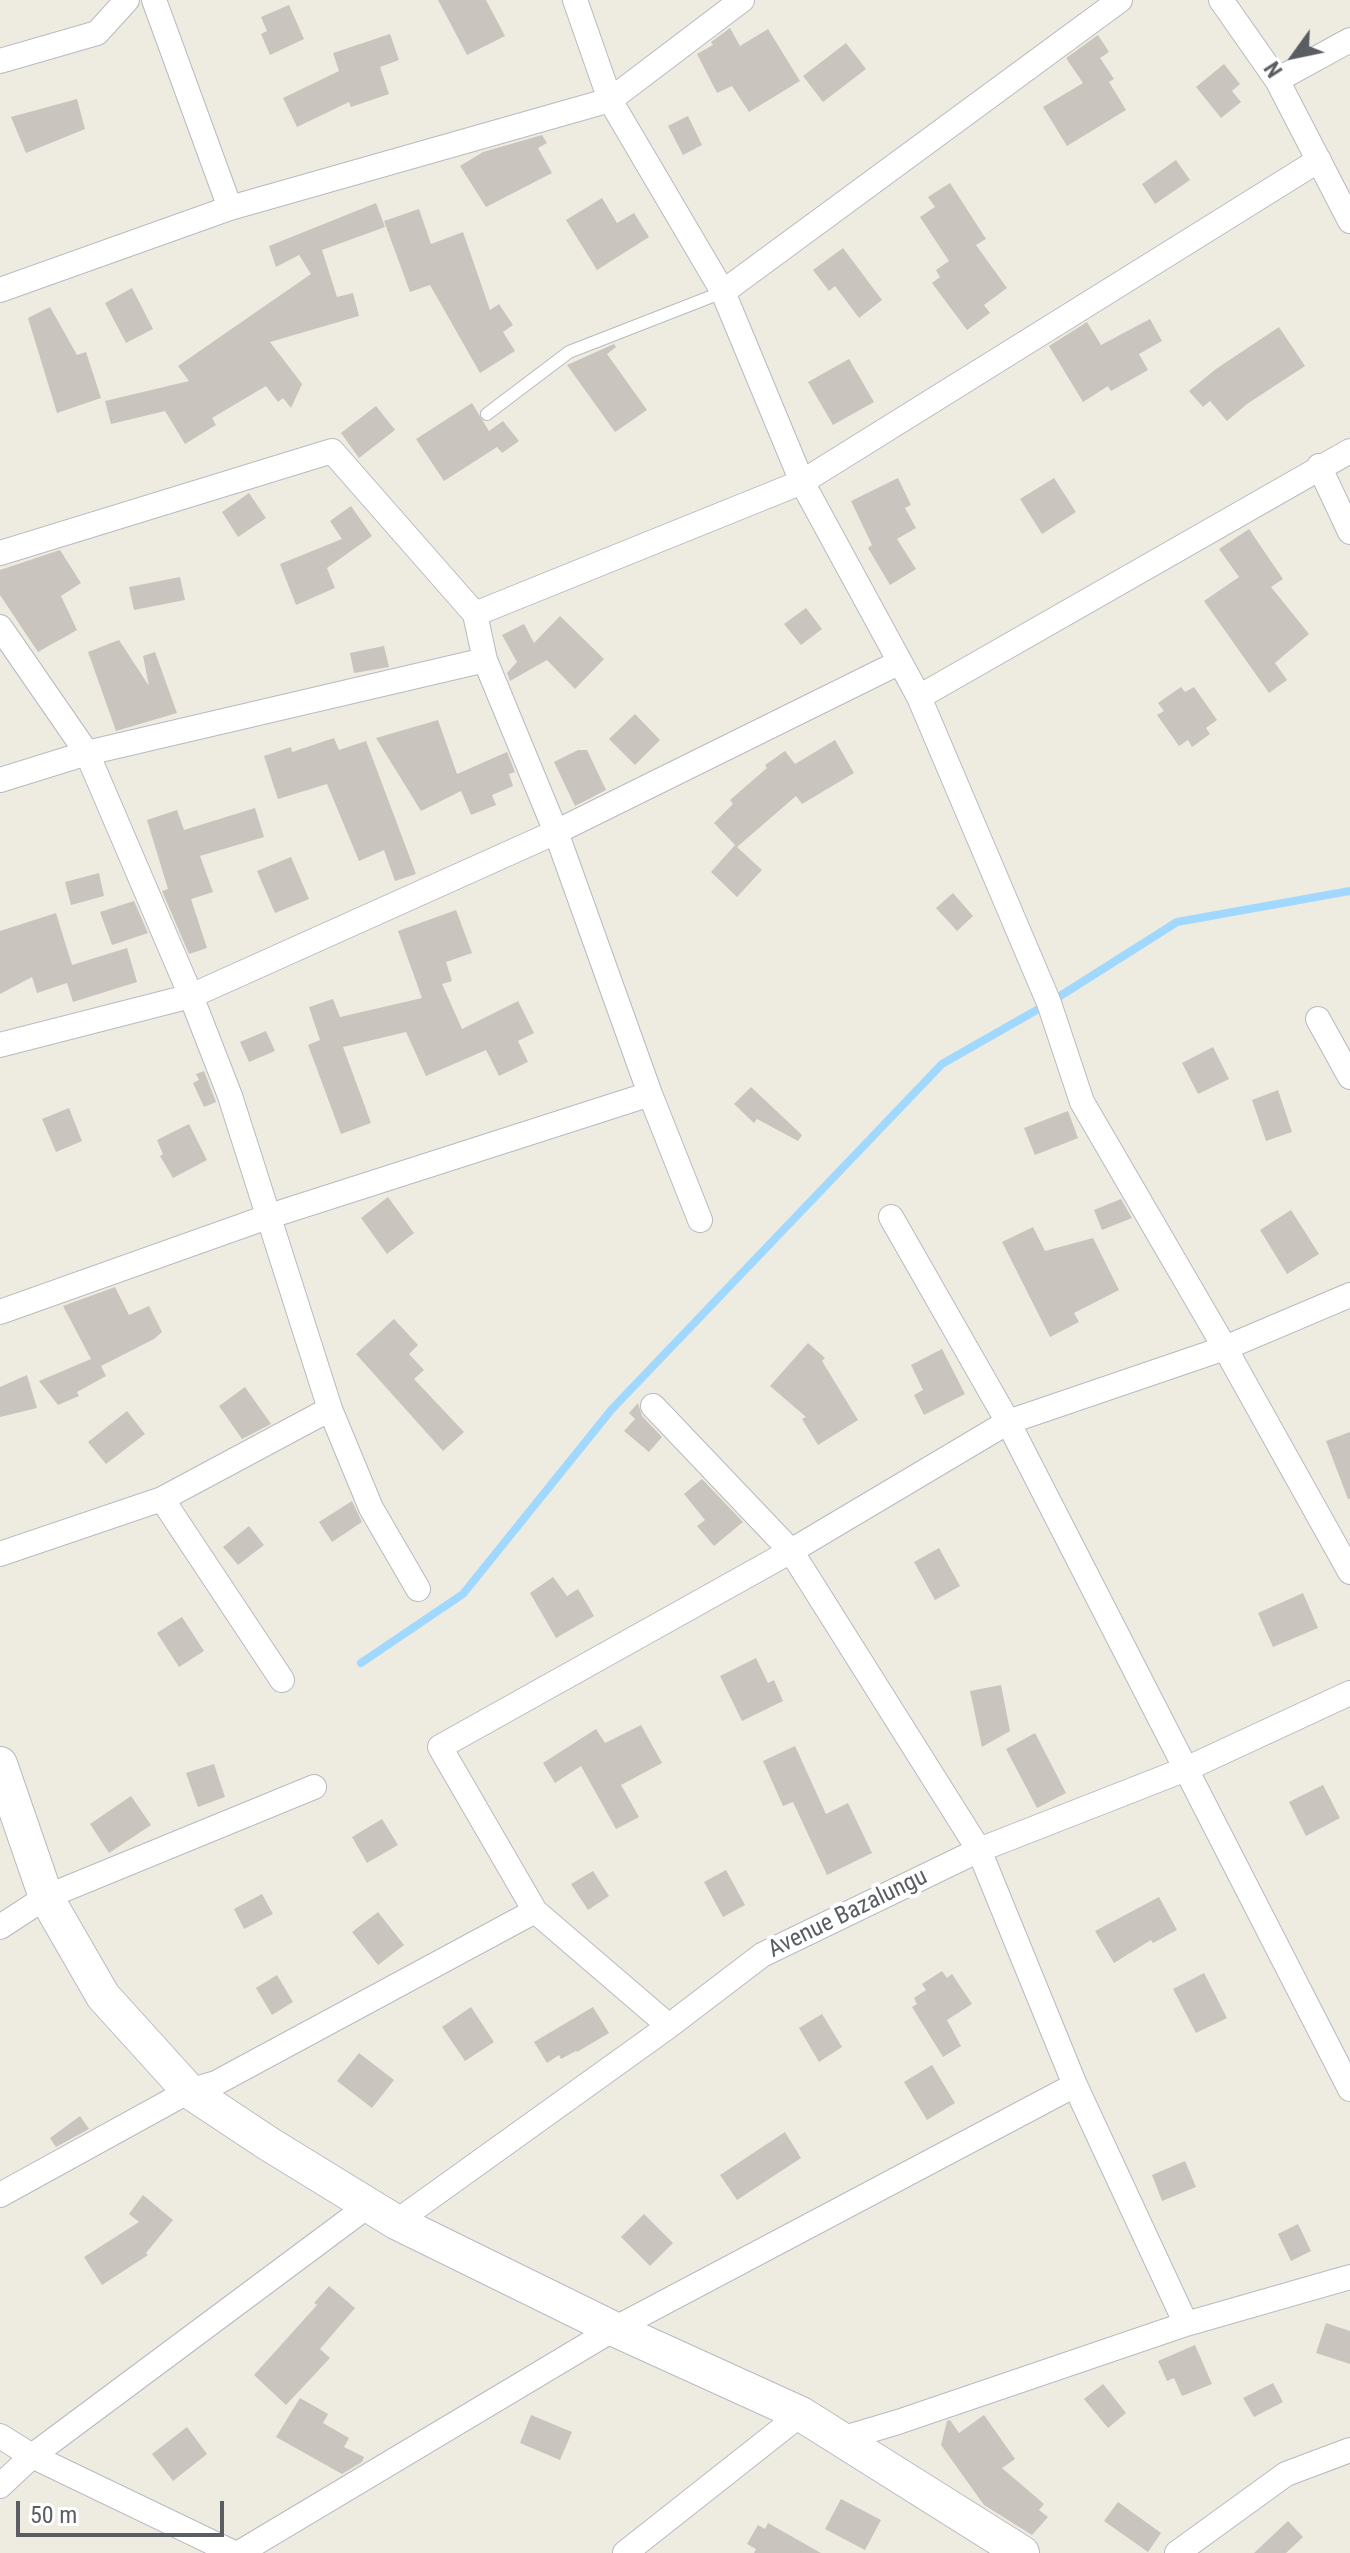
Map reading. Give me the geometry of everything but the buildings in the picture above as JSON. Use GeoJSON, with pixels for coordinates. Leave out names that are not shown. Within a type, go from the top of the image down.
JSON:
{"type":"FeatureCollection","features":[{"type":"Feature","properties":{"kind":"street"},"geometry":{"type":"LineString","coordinates":[[0,61],[97,33],[127,0]]}},
{"type":"Feature","properties":{"kind":"street"},"geometry":{"type":"LineString","coordinates":[[154,0],[230,208]]}},
{"type":"Feature","properties":{"kind":"street"},"geometry":{"type":"LineString","coordinates":[[575,0],[610,100],[723,292],[802,482],[919,697],[1049,1003],[1082,1102],[1350,1572]]}},
{"type":"Feature","properties":{"kind":"street"},"geometry":{"type":"LineString","coordinates":[[0,290],[230,208],[610,100],[742,0]]}},
{"type":"Feature","properties":{"kind":"street"},"geometry":{"type":"LineString","coordinates":[[723,292],[1120,0]]}},
{"type":"Feature","properties":{"kind":"street"},"geometry":{"type":"LineString","coordinates":[[1221,0],[1277,80],[1350,221]]}},
{"type":"Feature","properties":{"kind":"street"},"geometry":{"type":"LineString","coordinates":[[1277,80],[1350,40]]}},
{"type":"Feature","properties":{"kind":"street"},"geometry":{"type":"LineString","coordinates":[[475,614],[802,482],[1319,160]]}},
{"type":"Feature","properties":{"kind":"street"},"geometry":{"type":"LineString","coordinates":[[0,553],[332,451],[475,614],[485,660],[556,832],[650,1094],[700,1220]]}},
{"type":"Feature","properties":{"kind":"street"},"geometry":{"type":"LineString","coordinates":[[919,697],[1350,451]]}},
{"type":"Feature","properties":{"kind":"street"},"geometry":{"type":"LineString","coordinates":[[1319,466],[1350,532]]}},
{"type":"Feature","properties":{"kind":"street"},"geometry":{"type":"LineString","coordinates":[[0,627],[87,753],[191,996],[230,1096],[330,1409],[371,1508],[418,1589]]}},
{"type":"Feature","properties":{"kind":"street"},"geometry":{"type":"LineString","coordinates":[[0,780],[87,753],[485,660]]}},
{"type":"Feature","properties":{"kind":"street"},"geometry":{"type":"LineString","coordinates":[[0,1045],[191,996],[556,832],[898,663]]}},
{"type":"Feature","properties":{"kind":"street"},"geometry":{"type":"LineString","coordinates":[[1318,1019],[1350,1077]]}},
{"type":"Feature","properties":{"kind":"street"},"geometry":{"type":"LineString","coordinates":[[0,1312],[270,1216],[650,1094]]}},
{"type":"Feature","properties":{"kind":"street"},"geometry":{"type":"LineString","coordinates":[[891,1217],[1008,1422],[1350,2089]]}},
{"type":"Feature","properties":{"kind":"street"},"geometry":{"type":"LineString","coordinates":[[669,2026],[535,1911],[440,1747],[791,1551],[1008,1422],[1225,1348],[1350,1295]]}},
{"type":"Feature","properties":{"kind":"street"},"geometry":{"type":"LineString","coordinates":[[653,1406],[791,1551],[979,1850],[1075,2085],[1186,2324]]}},
{"type":"Feature","properties":{"kind":"street"},"geometry":{"type":"LineString","coordinates":[[0,1554],[162,1499],[330,1409]]}},
{"type":"Feature","properties":{"kind":"street"},"geometry":{"type":"LineString","coordinates":[[162,1499],[282,1680]]}},
{"type":"Feature","properties":{"kind":"street","name":"Avenue Bazalungu"},"geometry":{"type":"LineString","coordinates":[[0,2486],[32,2456],[382,2214],[669,2026],[762,1955],[979,1850],[1186,1769],[1350,1693]]}},
{"type":"Feature","properties":{"kind":"street"},"geometry":{"type":"LineString","coordinates":[[0,1764],[46,1897],[103,1996],[189,2091],[382,2214],[614,2329],[801,2414],[1022,2553]]}},
{"type":"Feature","properties":{"kind":"street"},"geometry":{"type":"LineString","coordinates":[[0,1927],[46,1897],[314,1787]]}},
{"type":"Feature","properties":{"kind":"street"},"geometry":{"type":"LineString","coordinates":[[0,2195],[189,2091],[216,2083],[535,1911]]}},
{"type":"Feature","properties":{"kind":"street"},"geometry":{"type":"LineString","coordinates":[[0,2436],[32,2456],[237,2553],[614,2329],[1075,2085]]}},
{"type":"Feature","properties":{"kind":"street"},"geometry":{"type":"LineString","coordinates":[[841,2439],[1186,2324],[1350,2277]]}},
{"type":"Feature","properties":{"kind":"street"},"geometry":{"type":"LineString","coordinates":[[625,2553],[801,2414]]}},
{"type":"Feature","properties":{"kind":"street"},"geometry":{"type":"LineString","coordinates":[[1177,2553],[1286,2474],[1350,2450]]}},
{"type":"Feature","properties":{"kind":"lane"},"geometry":{"type":"LineString","coordinates":[[487,414],[569,352],[723,292]]}},
{"type":"Feature","properties":{"kind":"waterway"},"geometry":{"type":"LineString","coordinates":[[361,1663],[463,1594],[612,1409],[942,1064],[1049,1003],[1177,922],[1350,891]]}}]}
